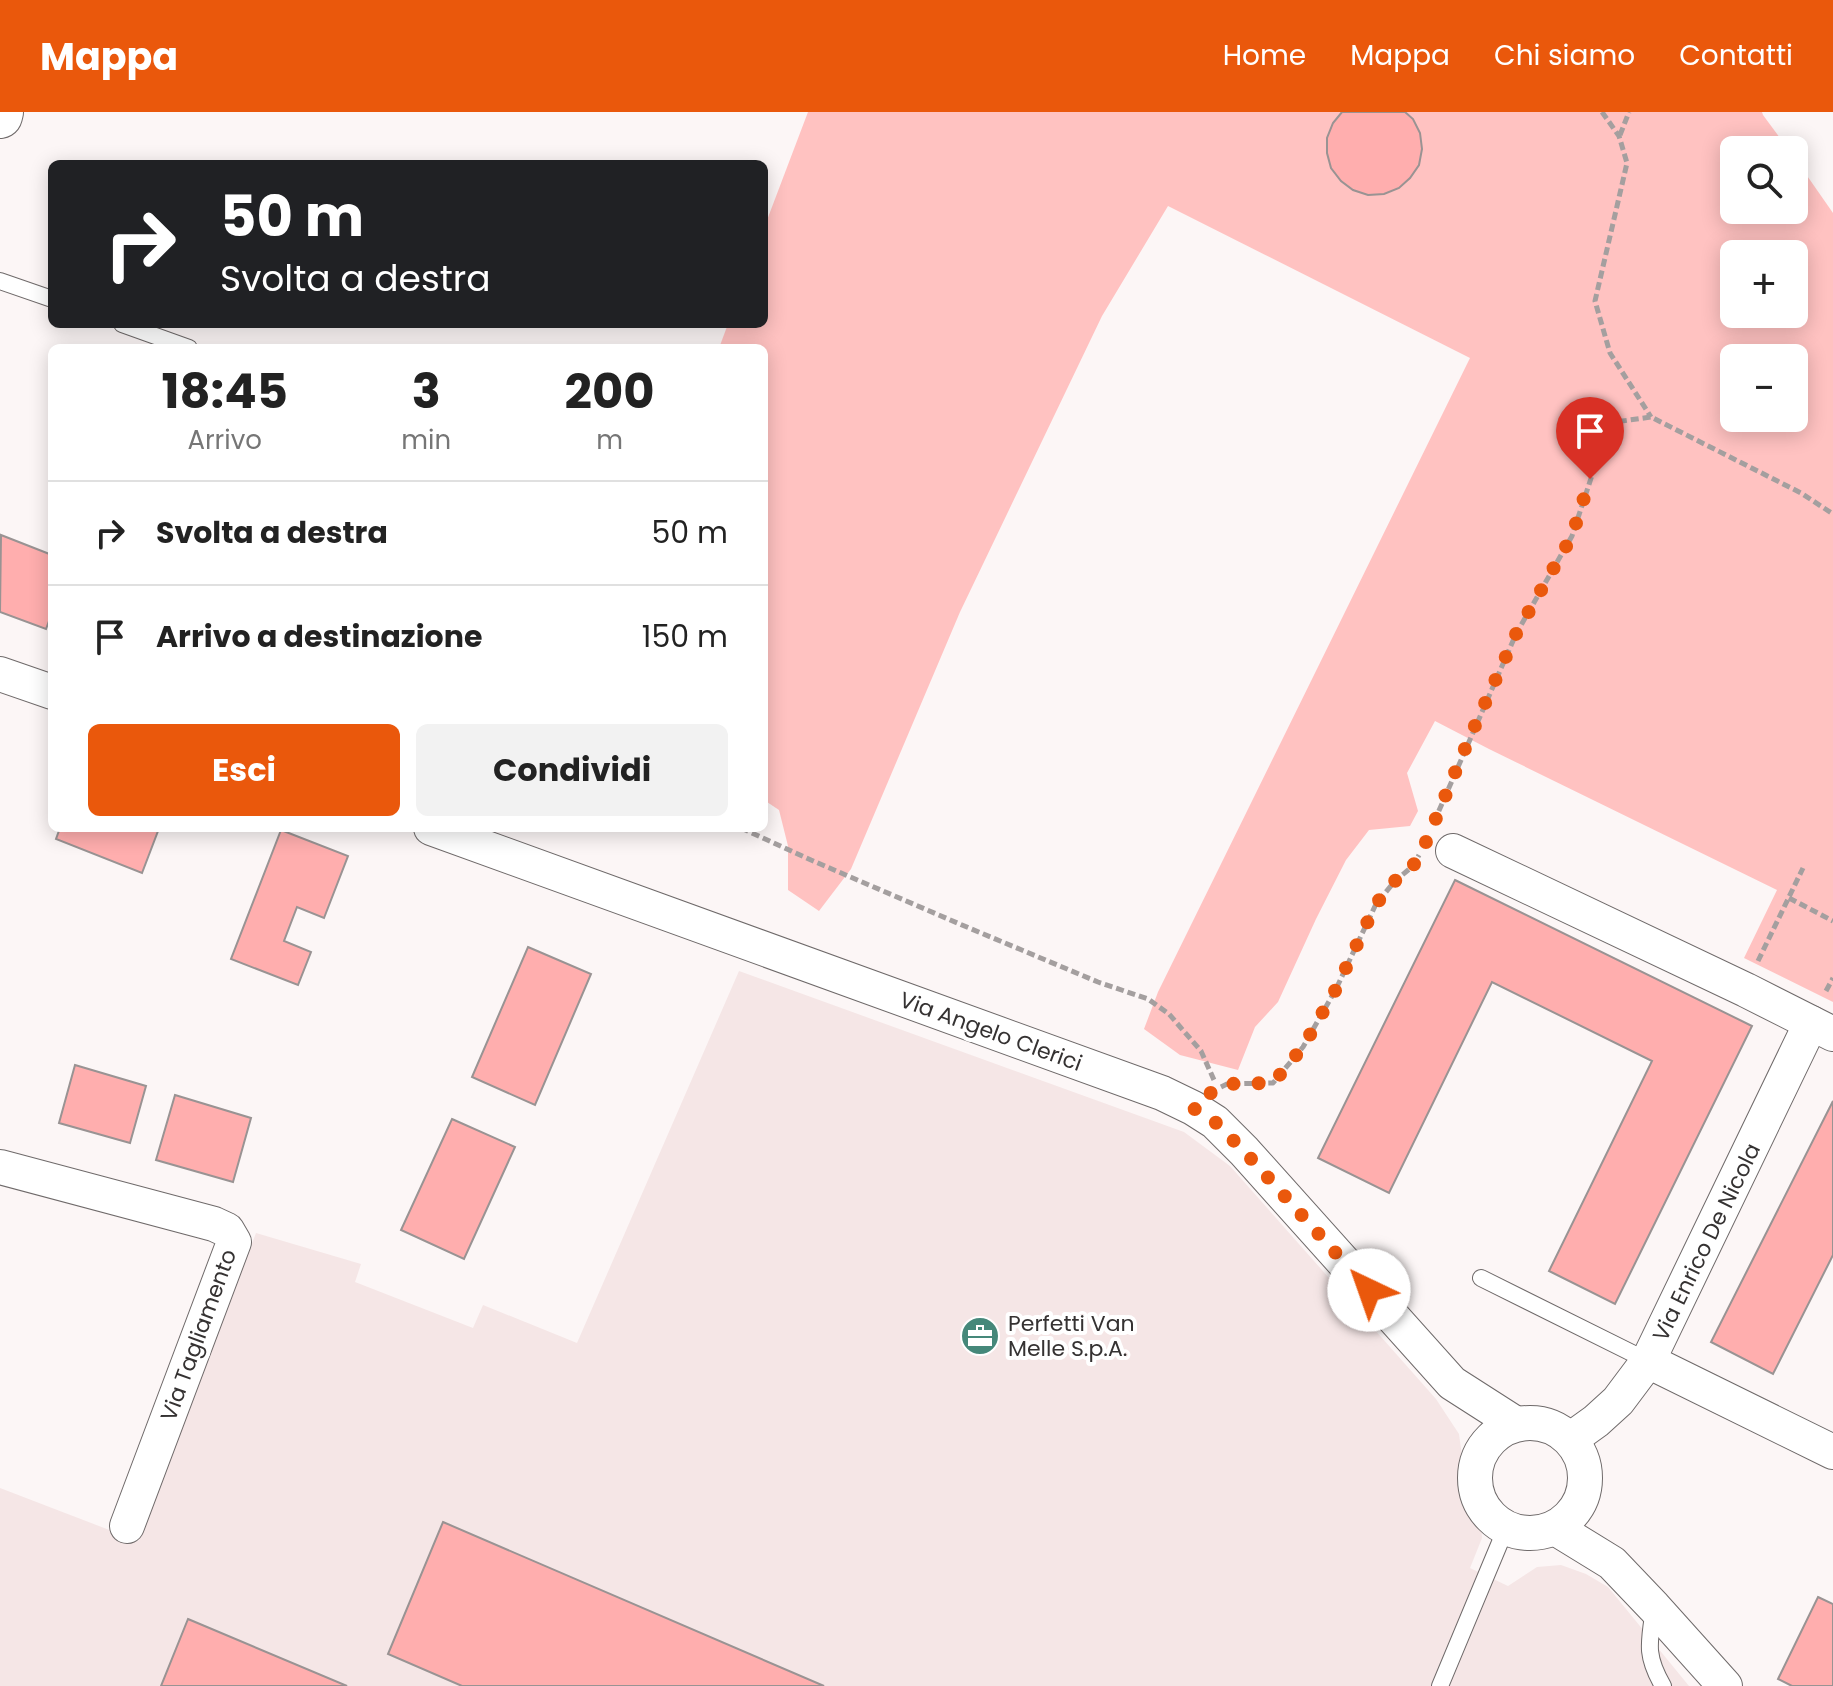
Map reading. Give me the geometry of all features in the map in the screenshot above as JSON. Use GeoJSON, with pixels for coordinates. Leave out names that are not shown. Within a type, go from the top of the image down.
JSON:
{"type":"FeatureCollection","features":[{"type":"Feature","properties":{"kind":"street"},"geometry":{"type":"LineString","coordinates":[[0,674],[48,691]]}},
{"type":"Feature","properties":{"kind":"street","name":"Via Angelo Clerici"},"geometry":{"type":"LineString","coordinates":[[442,832],[1162,1093],[1206,1098],[1215,1122],[1452,1383],[1516,1424]]}},
{"type":"Feature","properties":{"kind":"street","name":"Via Enrico De Nicola"},"geometry":{"type":"LineString","coordinates":[[1440,846],[1822,1028],[1648,1361],[1618,1401],[1571,1439]]}},
{"type":"Feature","properties":{"kind":"street","name":"Via Tagliamento"},"geometry":{"type":"LineString","coordinates":[[0,1167],[214,1224],[227,1230],[234,1242],[127,1526]]}},
{"type":"Feature","properties":{"kind":"street"},"geometry":{"type":"LineString","coordinates":[[1648,1361],[1833,1452]]}},
{"type":"Feature","properties":{"kind":"street","name":"Via Angelo Clerici"},"geometry":{"type":"LineString","coordinates":[[1452,1383],[1482,1450]]}},
{"type":"Feature","properties":{"kind":"street"},"geometry":{"type":"LineString","coordinates":[[1530,1422],[1545,1424],[1571,1439],[1580,1452],[1586,1482],[1583,1498],[1567,1520],[1538,1533],[1522,1533],[1506,1528],[1491,1517],[1480,1502],[1475,1485],[1475,1467],[1491,1438],[1516,1424],[1530,1422]]}},
{"type":"Feature","properties":{"kind":"street"},"geometry":{"type":"LineString","coordinates":[[1583,1498],[1612,1563]]}},
{"type":"Feature","properties":{"kind":"street"},"geometry":{"type":"LineString","coordinates":[[1555,1528],[1612,1563],[1725,1686]]}},
{"type":"Feature","properties":{"kind":"lane"},"geometry":{"type":"LineString","coordinates":[[0,281],[48,298]]}},
{"type":"Feature","properties":{"kind":"lane"},"geometry":{"type":"LineString","coordinates":[[133,328],[178,344]]}},
{"type":"Feature","properties":{"kind":"lane"},"geometry":{"type":"LineString","coordinates":[[1481,1278],[1648,1361]]}},
{"type":"Feature","properties":{"kind":"lane"},"geometry":{"type":"LineString","coordinates":[[1440,1686],[1506,1528]]}},
{"type":"Feature","properties":{"kind":"lane"},"geometry":{"type":"LineString","coordinates":[[1654,1607],[1649,1649],[1654,1670],[1663,1686]]}},
{"type":"Feature","properties":{"kind":"path"},"geometry":{"type":"LineString","coordinates":[[1602,112],[1619,136],[1627,163],[1595,301],[1610,353],[1651,417]]}},
{"type":"Feature","properties":{"kind":"path"},"geometry":{"type":"LineString","coordinates":[[1619,136],[1629,112]]}},
{"type":"Feature","properties":{"kind":"path"},"geometry":{"type":"LineString","coordinates":[[750,832],[962,925],[1098,982],[1148,999],[1169,1014],[1201,1051],[1206,1098],[1227,1084],[1273,1083],[1303,1047],[1376,904],[1395,881],[1440,846],[1469,739],[1516,634],[1572,536],[1600,451],[1615,422],[1651,417],[1801,493],[1833,514]]}},
{"type":"Feature","properties":{"kind":"path"},"geometry":{"type":"LineString","coordinates":[[1755,969],[1803,868]]}},
{"type":"Feature","properties":{"kind":"path"},"geometry":{"type":"LineString","coordinates":[[1789,898],[1833,921]]}},
{"type":"Feature","properties":{"kind":"shaded area"},"geometry":{"type":"Polygon","coordinates":[[[808,112],[1762,112],[1779,136],[1720,136],[1720,224],[1808,224],[1808,177],[1833,213],[1833,1002],[1744,958],[1777,890],[1435,721],[1407,773],[1418,811],[1410,826],[1369,830],[1346,860],[1278,1002],[1255,1027],[1238,1070],[1180,1055],[1144,1029],[1158,992],[1470,358],[1168,206],[1102,316],[960,612],[851,869],[819,911],[788,890],[788,846],[779,810],[768,803],[768,344],[720,344],[726,328],[768,328],[768,217],[808,112]]]}},
{"type":"Feature","properties":{"kind":"shaded area","name":"Perfetti Van Melle S.p.A."},"geometry":{"type":"Polygon","coordinates":[[[739,971],[1184,1132],[1230,1166],[1436,1399],[1459,1434],[1467,1493],[1481,1523],[1482,1538],[1470,1568],[1508,1586],[1537,1567],[1561,1565],[1586,1574],[1608,1587],[1689,1686],[0,1686],[0,1488],[138,1541],[256,1233],[361,1264],[355,1282],[473,1328],[483,1305],[577,1343],[739,971]]]}},
{"type":"Feature","properties":{"kind":"building"},"geometry":{"type":"Polygon","coordinates":[[[1342,112],[1405,112],[1413,119],[1420,133],[1422,149],[1419,165],[1399,188],[1384,194],[1368,195],[1353,190],[1331,168],[1327,138],[1342,112]]]}},
{"type":"Feature","properties":{"kind":"building"},"geometry":{"type":"Polygon","coordinates":[[[1,535],[48,553],[48,624],[46,629],[0,612],[1,535]]]}},
{"type":"Feature","properties":{"kind":"building"},"geometry":{"type":"Polygon","coordinates":[[[59,832],[158,832],[142,873],[56,839],[59,832]]]}},
{"type":"Feature","properties":{"kind":"building"},"geometry":{"type":"Polygon","coordinates":[[[280,832],[348,856],[324,918],[297,907],[284,941],[311,952],[298,985],[231,959],[280,832]]]}},
{"type":"Feature","properties":{"kind":"building"},"geometry":{"type":"Polygon","coordinates":[[[1455,880],[1752,1026],[1615,1304],[1549,1271],[1652,1061],[1492,982],[1389,1193],[1318,1158],[1455,880]]]}},
{"type":"Feature","properties":{"kind":"building"},"geometry":{"type":"Polygon","coordinates":[[[528,947],[591,974],[535,1105],[472,1077],[528,947]]]}},
{"type":"Feature","properties":{"kind":"building"},"geometry":{"type":"Polygon","coordinates":[[[75,1065],[146,1086],[130,1143],[59,1123],[75,1065]]]}},
{"type":"Feature","properties":{"kind":"building"},"geometry":{"type":"Polygon","coordinates":[[[175,1095],[251,1118],[233,1182],[156,1160],[175,1095]]]}},
{"type":"Feature","properties":{"kind":"building"},"geometry":{"type":"Polygon","coordinates":[[[1833,1101],[1833,1255],[1773,1374],[1711,1342],[1833,1101]]]}},
{"type":"Feature","properties":{"kind":"building"},"geometry":{"type":"Polygon","coordinates":[[[452,1119],[515,1147],[464,1259],[401,1230],[452,1119]]]}},
{"type":"Feature","properties":{"kind":"building"},"geometry":{"type":"Polygon","coordinates":[[[443,1522],[824,1686],[462,1686],[388,1654],[443,1522]]]}},
{"type":"Feature","properties":{"kind":"building"},"geometry":{"type":"Polygon","coordinates":[[[1818,1597],[1833,1604],[1833,1686],[1792,1686],[1778,1679],[1818,1597]]]}},
{"type":"Feature","properties":{"kind":"building"},"geometry":{"type":"Polygon","coordinates":[[[188,1619],[347,1686],[161,1686],[188,1619]]]}},
{"type":"Feature","properties":{"kind":"place","name":"Perfetti Van Melle S.p.A."},"geometry":{"type":"Point","coordinates":[980,1336]}},
{"type":"Feature","properties":{"kind":"route"},"geometry":{"type":"LineString","coordinates":[[1369,1290],[1244,1151],[1215,1122],[1193,1108],[1227,1084],[1273,1083],[1303,1047],[1336,989],[1376,904],[1395,881],[1413,866],[1427,840],[1516,634],[1572,536],[1590,479]]}}]}
